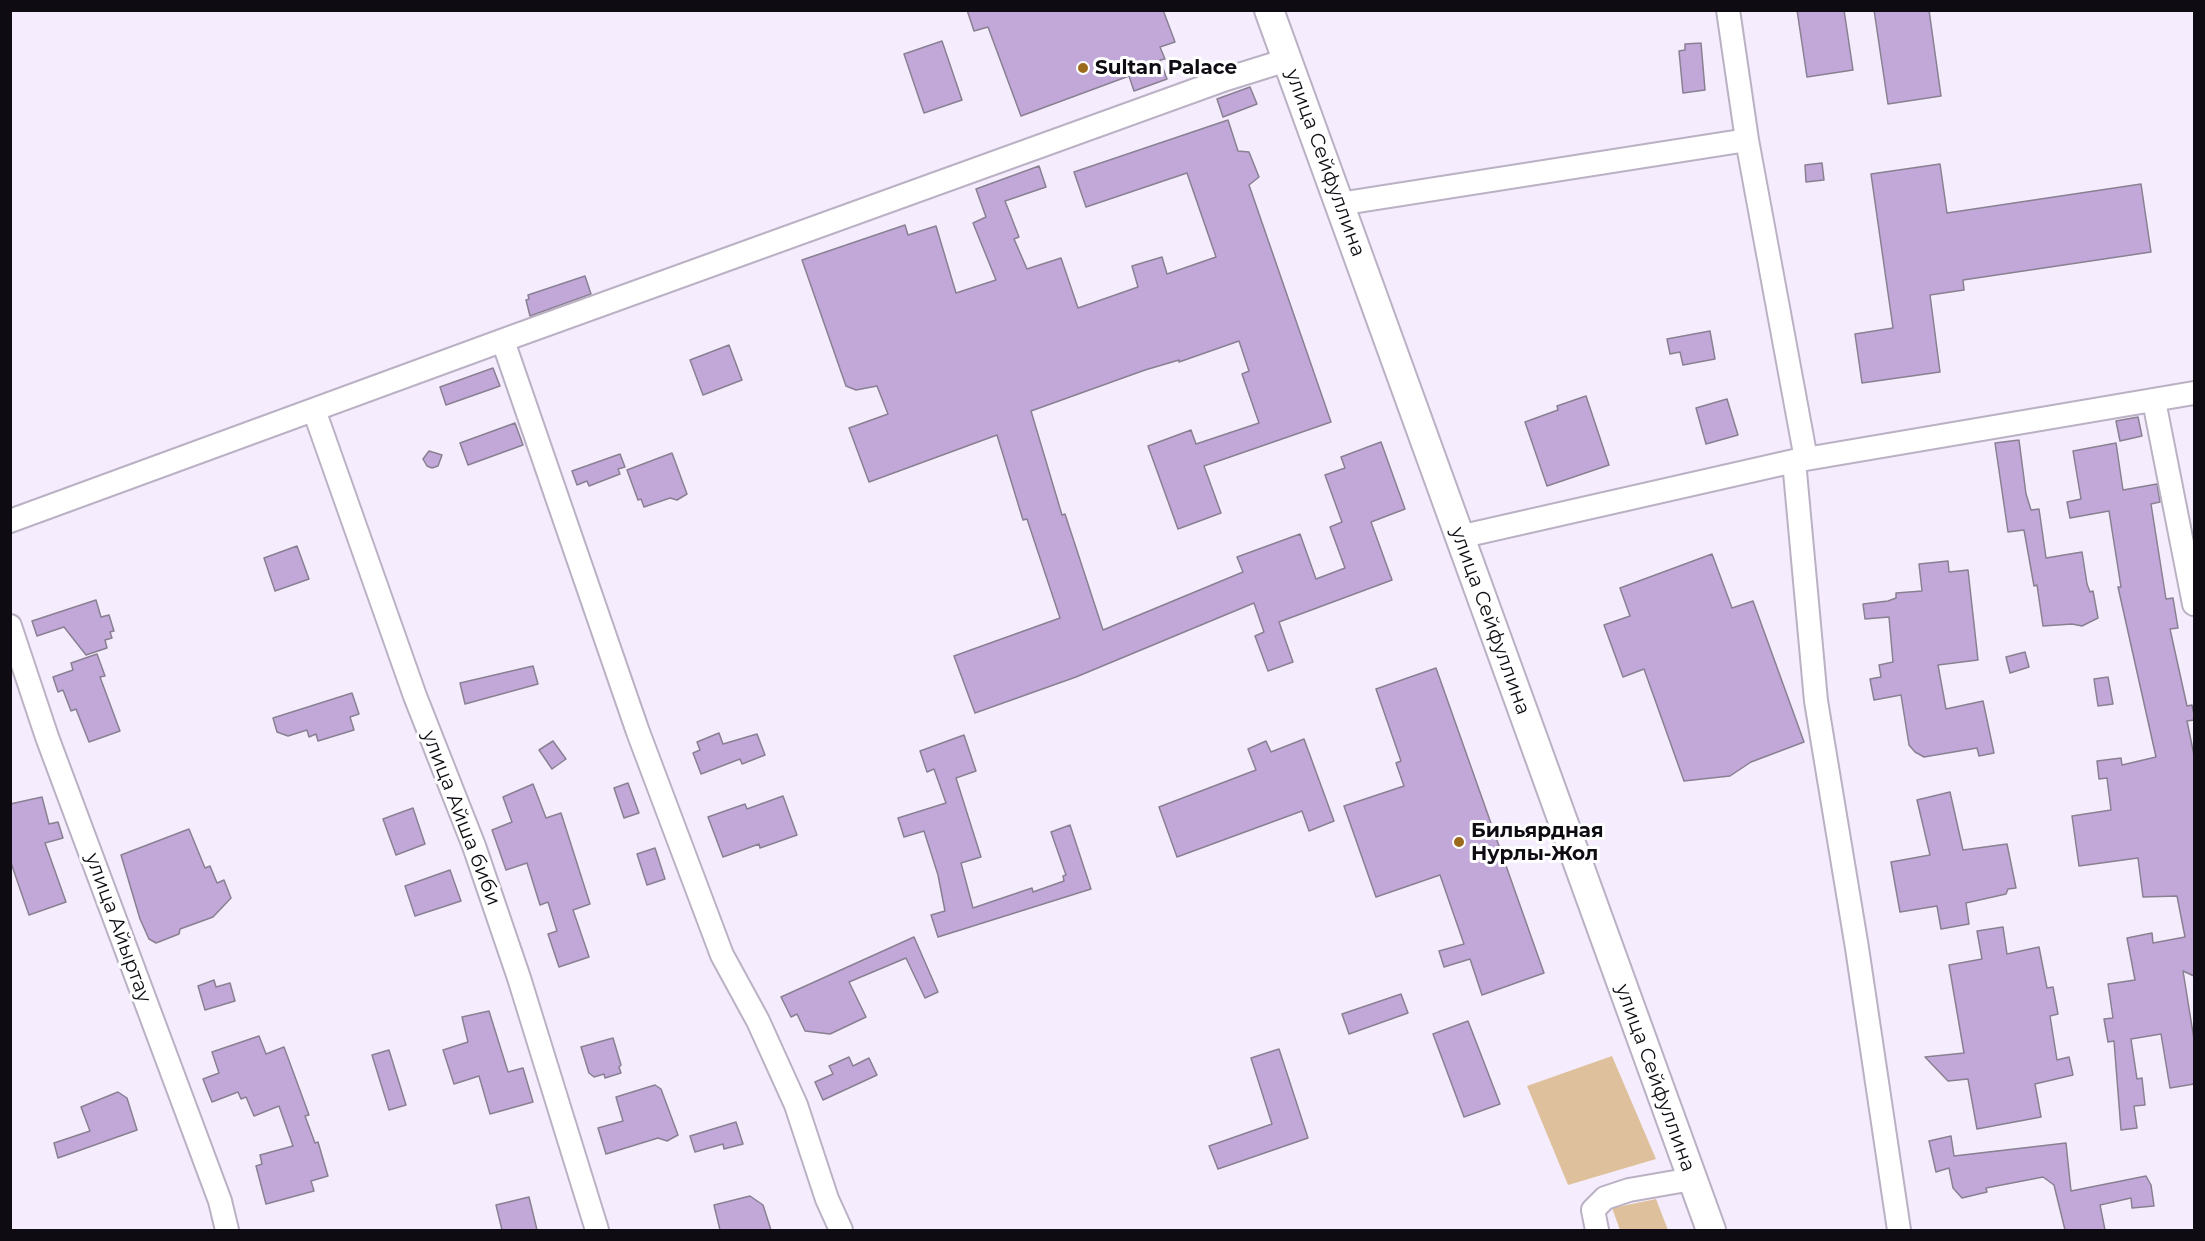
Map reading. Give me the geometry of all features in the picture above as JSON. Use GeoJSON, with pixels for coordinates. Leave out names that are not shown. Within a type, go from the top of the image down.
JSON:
{"type":"FeatureCollection","features":[{"type":"Feature","properties":{"kind":"main road","name":"улица Сейфуллина"},"geometry":{"type":"LineString","coordinates":[[1269,10],[1711,1230]]}},
{"type":"Feature","properties":{"kind":"street"},"geometry":{"type":"LineString","coordinates":[[1728,10],[1800,460],[1816,701],[1857,948],[1899,1230]]}},
{"type":"Feature","properties":{"kind":"street"},"geometry":{"type":"LineString","coordinates":[[10,522],[503,340],[1226,79],[1287,60]]}},
{"type":"Feature","properties":{"kind":"street"},"geometry":{"type":"LineString","coordinates":[[1339,204],[1747,140]]}},
{"type":"Feature","properties":{"kind":"street"},"geometry":{"type":"LineString","coordinates":[[503,340],[638,732],[722,955],[758,1021],[796,1105],[827,1199],[841,1230]]}},
{"type":"Feature","properties":{"kind":"street"},"geometry":{"type":"LineString","coordinates":[[1459,537],[1800,460],[2194,393]]}},
{"type":"Feature","properties":{"kind":"street"},"geometry":{"type":"LineString","coordinates":[[2154,401],[2194,604]]}},
{"type":"Feature","properties":{"kind":"street","name":"улица Айша биби"},"geometry":{"type":"LineString","coordinates":[[314,410],[415,696],[474,846],[519,978],[597,1230]]}},
{"type":"Feature","properties":{"kind":"street","name":"улица Айыртау"},"geometry":{"type":"LineString","coordinates":[[10,626],[47,737],[220,1201],[227,1230]]}},
{"type":"Feature","properties":{"kind":"street"},"geometry":{"type":"LineString","coordinates":[[1597,1230],[1593,1210],[1605,1198],[1629,1190],[1692,1179]]}},
{"type":"Feature","properties":{"kind":"shaded area"},"geometry":{"type":"Polygon","coordinates":[[[1612,1056],[1656,1159],[1568,1185],[1527,1086],[1612,1056]]]}},
{"type":"Feature","properties":{"kind":"shaded area"},"geometry":{"type":"Polygon","coordinates":[[[1656,1199],[1668,1230],[1620,1230],[1612,1208],[1656,1199]]]}},
{"type":"Feature","properties":{"kind":"building","name":"Sultan Palace"},"geometry":{"type":"Polygon","coordinates":[[[967,10],[1163,10],[1175,42],[1160,47],[1165,59],[1160,60],[1167,79],[1134,91],[1129,76],[1021,116],[988,27],[974,31],[967,10]]]}},
{"type":"Feature","properties":{"kind":"building"},"geometry":{"type":"Polygon","coordinates":[[[1797,10],[1844,10],[1853,70],[1807,77],[1797,10]]]}},
{"type":"Feature","properties":{"kind":"building"},"geometry":{"type":"Polygon","coordinates":[[[1874,10],[1929,10],[1941,96],[1888,104],[1874,10]]]}},
{"type":"Feature","properties":{"kind":"building"},"geometry":{"type":"Polygon","coordinates":[[[942,41],[962,100],[924,113],[904,54],[942,41]]]}},
{"type":"Feature","properties":{"kind":"building"},"geometry":{"type":"Polygon","coordinates":[[[1701,43],[1705,90],[1683,93],[1679,51],[1685,50],[1685,44],[1701,43]]]}},
{"type":"Feature","properties":{"kind":"building"},"geometry":{"type":"Polygon","coordinates":[[[1250,87],[1257,104],[1223,117],[1217,99],[1250,87]]]}},
{"type":"Feature","properties":{"kind":"building"},"geometry":{"type":"Polygon","coordinates":[[[1228,120],[1238,151],[1249,152],[1259,177],[1249,185],[1331,422],[1204,466],[1221,513],[1178,529],[1148,446],[1191,430],[1196,444],[1259,423],[1242,374],[1249,371],[1239,341],[1179,362],[1179,360],[1145,370],[1031,411],[1062,515],[1065,514],[1103,630],[1243,572],[1237,557],[1300,534],[1316,579],[1345,568],[1330,527],[1342,522],[1325,475],[1345,468],[1341,457],[1381,442],[1405,509],[1371,522],[1392,580],[1279,622],[1293,662],[1268,671],[1255,636],[1264,632],[1254,603],[1076,677],[975,713],[954,656],[1060,618],[1027,519],[1023,520],[997,435],[869,482],[849,428],[888,414],[877,386],[856,390],[846,386],[802,260],[905,225],[908,235],[936,226],[956,293],[996,280],[973,223],[986,217],[976,189],[1039,166],[1046,187],[1005,201],[1019,237],[1014,239],[1027,269],[1061,258],[1078,308],[1138,287],[1132,266],[1162,257],[1167,274],[1216,257],[1187,173],[1086,207],[1074,172],[1228,120]]]}},
{"type":"Feature","properties":{"kind":"building"},"geometry":{"type":"Polygon","coordinates":[[[1822,163],[1824,180],[1806,182],[1805,165],[1822,163]]]}},
{"type":"Feature","properties":{"kind":"building"},"geometry":{"type":"Polygon","coordinates":[[[1940,164],[1947,213],[2141,184],[2151,252],[1963,280],[1964,290],[1930,295],[1940,372],[1862,383],[1855,334],[1893,328],[1871,174],[1940,164]]]}},
{"type":"Feature","properties":{"kind":"building"},"geometry":{"type":"Polygon","coordinates":[[[585,276],[591,294],[530,316],[526,300],[529,299],[528,295],[585,276]]]}},
{"type":"Feature","properties":{"kind":"building"},"geometry":{"type":"Polygon","coordinates":[[[1710,331],[1715,359],[1683,365],[1680,352],[1670,354],[1667,339],[1710,331]]]}},
{"type":"Feature","properties":{"kind":"building"},"geometry":{"type":"Polygon","coordinates":[[[729,345],[742,380],[703,395],[690,360],[729,345]]]}},
{"type":"Feature","properties":{"kind":"building"},"geometry":{"type":"Polygon","coordinates":[[[493,368],[500,386],[446,405],[440,387],[493,368]]]}},
{"type":"Feature","properties":{"kind":"building"},"geometry":{"type":"Polygon","coordinates":[[[1586,396],[1609,465],[1547,486],[1525,422],[1558,410],[1557,406],[1586,396]]]}},
{"type":"Feature","properties":{"kind":"building"},"geometry":{"type":"Polygon","coordinates":[[[1727,399],[1738,435],[1706,444],[1696,408],[1727,399]]]}},
{"type":"Feature","properties":{"kind":"building"},"geometry":{"type":"Polygon","coordinates":[[[2138,417],[2142,436],[2120,441],[2116,421],[2138,417]]]}},
{"type":"Feature","properties":{"kind":"building"},"geometry":{"type":"Polygon","coordinates":[[[515,423],[523,445],[468,465],[460,443],[515,423]]]}},
{"type":"Feature","properties":{"kind":"building"},"geometry":{"type":"Polygon","coordinates":[[[2019,440],[2026,494],[2031,510],[2039,509],[2046,558],[2082,552],[2087,584],[2090,592],[2093,591],[2098,618],[2082,626],[2072,624],[2043,626],[2037,585],[2034,586],[2024,530],[2008,532],[1995,443],[2019,440]]]}},
{"type":"Feature","properties":{"kind":"building"},"geometry":{"type":"Polygon","coordinates":[[[2116,443],[2123,490],[2157,484],[2160,502],[2151,504],[2166,599],[2173,598],[2178,628],[2170,629],[2187,706],[2192,705],[2194,714],[2194,720],[2187,721],[2194,755],[2194,976],[2183,971],[2194,1039],[2194,1084],[2170,1088],[2161,1034],[2131,1039],[2137,1079],[2142,1078],[2145,1105],[2134,1106],[2137,1128],[2121,1130],[2114,1041],[2108,1042],[2104,1019],[2113,1018],[2108,984],[2135,980],[2127,938],[2152,933],[2153,943],[2185,937],[2177,896],[2143,897],[2138,858],[2079,866],[2072,816],[2111,810],[2107,778],[2099,779],[2097,761],[2121,758],[2122,765],[2156,757],[2118,587],[2121,587],[2109,511],[2070,518],[2067,502],[2081,499],[2073,451],[2116,443]]]}},
{"type":"Feature","properties":{"kind":"building"},"geometry":{"type":"Polygon","coordinates":[[[429,451],[442,455],[438,466],[432,468],[427,466],[423,459],[429,451]]]}},
{"type":"Feature","properties":{"kind":"building"},"geometry":{"type":"Polygon","coordinates":[[[672,453],[687,494],[677,500],[670,498],[644,507],[641,499],[638,500],[627,470],[672,453]]]}},
{"type":"Feature","properties":{"kind":"building"},"geometry":{"type":"Polygon","coordinates":[[[620,454],[625,467],[618,469],[620,474],[589,486],[587,481],[577,485],[572,471],[620,454]]]}},
{"type":"Feature","properties":{"kind":"building"},"geometry":{"type":"Polygon","coordinates":[[[297,546],[309,579],[275,591],[264,558],[297,546]]]}},
{"type":"Feature","properties":{"kind":"building"},"geometry":{"type":"Polygon","coordinates":[[[1712,554],[1732,608],[1753,601],[1804,742],[1751,762],[1730,776],[1684,781],[1644,669],[1623,677],[1604,625],[1630,616],[1620,588],[1712,554]]]}},
{"type":"Feature","properties":{"kind":"building"},"geometry":{"type":"Polygon","coordinates":[[[1948,561],[1949,572],[1968,570],[1978,660],[1938,665],[1946,709],[1983,701],[1994,753],[1979,756],[1977,748],[1924,757],[1909,745],[1901,695],[1874,700],[1870,679],[1881,677],[1879,665],[1893,662],[1889,617],[1865,619],[1863,604],[1888,601],[1896,598],[1896,593],[1922,591],[1919,564],[1948,561]]]}},
{"type":"Feature","properties":{"kind":"building"},"geometry":{"type":"Polygon","coordinates":[[[96,600],[101,617],[109,615],[114,631],[110,632],[112,638],[105,640],[107,648],[86,655],[64,627],[37,636],[32,621],[96,600]]]}},
{"type":"Feature","properties":{"kind":"building"},"geometry":{"type":"Polygon","coordinates":[[[2025,652],[2029,667],[2010,673],[2006,657],[2025,652]]]}},
{"type":"Feature","properties":{"kind":"building"},"geometry":{"type":"Polygon","coordinates":[[[97,654],[105,676],[100,677],[120,731],[89,742],[76,709],[71,711],[63,690],[58,692],[53,677],[73,670],[71,663],[97,654]]]}},
{"type":"Feature","properties":{"kind":"building"},"geometry":{"type":"Polygon","coordinates":[[[533,666],[538,684],[465,704],[460,683],[533,666]]]}},
{"type":"Feature","properties":{"kind":"building","name":"Бильярдная Нурлы-Жол"},"geometry":{"type":"Polygon","coordinates":[[[1436,668],[1544,973],[1482,995],[1470,959],[1444,967],[1439,951],[1464,944],[1440,875],[1376,897],[1344,806],[1404,786],[1396,763],[1401,761],[1376,689],[1436,668]]]}},
{"type":"Feature","properties":{"kind":"building"},"geometry":{"type":"Polygon","coordinates":[[[2108,677],[2113,704],[2098,706],[2094,679],[2108,677]]]}},
{"type":"Feature","properties":{"kind":"building"},"geometry":{"type":"Polygon","coordinates":[[[352,693],[359,714],[350,717],[354,730],[318,741],[316,734],[309,737],[307,730],[288,736],[277,732],[273,718],[352,693]]]}},
{"type":"Feature","properties":{"kind":"building"},"geometry":{"type":"Polygon","coordinates":[[[719,733],[723,744],[757,734],[765,755],[742,764],[740,759],[701,774],[693,753],[700,750],[697,742],[719,733]]]}},
{"type":"Feature","properties":{"kind":"building"},"geometry":{"type":"Polygon","coordinates":[[[964,735],[976,771],[956,778],[981,857],[961,863],[973,908],[1032,888],[1033,892],[1064,881],[1063,876],[1066,875],[1051,832],[1070,825],[1091,889],[938,937],[931,915],[945,911],[938,875],[924,831],[904,837],[898,818],[946,803],[934,769],[927,772],[920,751],[964,735]]]}},
{"type":"Feature","properties":{"kind":"building"},"geometry":{"type":"Polygon","coordinates":[[[1304,739],[1334,821],[1309,831],[1302,811],[1177,857],[1159,807],[1256,770],[1248,749],[1266,741],[1271,752],[1304,739]]]}},
{"type":"Feature","properties":{"kind":"building"},"geometry":{"type":"Polygon","coordinates":[[[553,741],[566,759],[552,769],[539,750],[553,741]]]}},
{"type":"Feature","properties":{"kind":"building"},"geometry":{"type":"Polygon","coordinates":[[[628,783],[639,813],[624,818],[614,788],[628,783]]]}},
{"type":"Feature","properties":{"kind":"building"},"geometry":{"type":"Polygon","coordinates":[[[533,784],[546,818],[561,813],[590,904],[573,910],[589,957],[559,967],[548,934],[557,931],[548,902],[540,905],[527,863],[506,870],[492,830],[512,822],[503,797],[533,784]]]}},
{"type":"Feature","properties":{"kind":"building"},"geometry":{"type":"Polygon","coordinates":[[[1950,792],[1963,850],[2007,844],[2016,888],[2008,889],[2006,894],[1966,903],[1969,924],[1941,929],[1937,906],[1900,912],[1891,862],[1930,855],[1917,800],[1950,792]]]}},
{"type":"Feature","properties":{"kind":"building"},"geometry":{"type":"Polygon","coordinates":[[[783,796],[797,835],[760,848],[759,844],[723,857],[708,817],[745,804],[747,809],[783,796]]]}},
{"type":"Feature","properties":{"kind":"building"},"geometry":{"type":"Polygon","coordinates":[[[42,797],[49,824],[58,822],[63,838],[45,843],[66,902],[29,915],[10,860],[10,804],[42,797]]]}},
{"type":"Feature","properties":{"kind":"building"},"geometry":{"type":"Polygon","coordinates":[[[413,808],[425,844],[396,855],[383,819],[413,808]]]}},
{"type":"Feature","properties":{"kind":"building"},"geometry":{"type":"Polygon","coordinates":[[[189,829],[205,868],[210,866],[217,883],[224,880],[231,898],[213,917],[180,929],[179,934],[156,943],[149,939],[140,919],[121,855],[189,829]]]}},
{"type":"Feature","properties":{"kind":"building"},"geometry":{"type":"Polygon","coordinates":[[[655,848],[665,879],[647,885],[637,854],[655,848]]]}},
{"type":"Feature","properties":{"kind":"building"},"geometry":{"type":"Polygon","coordinates":[[[450,870],[461,901],[415,916],[405,886],[450,870]]]}},
{"type":"Feature","properties":{"kind":"building"},"geometry":{"type":"Polygon","coordinates":[[[2003,927],[2007,954],[2039,947],[2047,988],[2053,987],[2058,1014],[2050,1016],[2057,1060],[2069,1057],[2073,1075],[2035,1084],[2041,1117],[1977,1129],[1968,1079],[1948,1081],[1925,1057],[1964,1053],[1949,965],[1982,959],[1977,931],[2003,927]]]}},
{"type":"Feature","properties":{"kind":"building"},"geometry":{"type":"Polygon","coordinates":[[[914,937],[938,992],[925,998],[906,958],[849,982],[866,1017],[830,1034],[805,1031],[797,1014],[791,1017],[781,997],[914,937]]]}},
{"type":"Feature","properties":{"kind":"building"},"geometry":{"type":"Polygon","coordinates":[[[214,980],[216,987],[230,983],[235,1001],[205,1010],[198,986],[214,980]]]}},
{"type":"Feature","properties":{"kind":"building"},"geometry":{"type":"Polygon","coordinates":[[[1401,994],[1408,1013],[1349,1034],[1342,1014],[1401,994]]]}},
{"type":"Feature","properties":{"kind":"building"},"geometry":{"type":"Polygon","coordinates":[[[489,1011],[508,1072],[523,1068],[533,1102],[490,1114],[479,1076],[454,1084],[443,1050],[468,1042],[462,1017],[489,1011]]]}},
{"type":"Feature","properties":{"kind":"building"},"geometry":{"type":"Polygon","coordinates":[[[1468,1021],[1500,1104],[1464,1117],[1433,1034],[1468,1021]]]}},
{"type":"Feature","properties":{"kind":"building"},"geometry":{"type":"Polygon","coordinates":[[[259,1036],[266,1054],[284,1047],[309,1115],[305,1116],[315,1143],[318,1142],[328,1176],[311,1181],[314,1191],[266,1204],[256,1166],[262,1164],[260,1155],[293,1146],[279,1106],[254,1116],[246,1097],[241,1099],[238,1092],[212,1102],[203,1079],[219,1073],[212,1052],[259,1036]]]}},
{"type":"Feature","properties":{"kind":"building"},"geometry":{"type":"Polygon","coordinates":[[[613,1038],[621,1073],[605,1078],[604,1074],[594,1077],[589,1073],[581,1047],[613,1038]]]}},
{"type":"Feature","properties":{"kind":"building"},"geometry":{"type":"Polygon","coordinates":[[[1279,1049],[1308,1138],[1218,1169],[1209,1146],[1272,1124],[1251,1058],[1279,1049]]]}},
{"type":"Feature","properties":{"kind":"building"},"geometry":{"type":"Polygon","coordinates":[[[389,1050],[406,1105],[389,1110],[372,1055],[389,1050]]]}},
{"type":"Feature","properties":{"kind":"building"},"geometry":{"type":"Polygon","coordinates":[[[849,1057],[853,1066],[869,1058],[877,1075],[823,1100],[815,1082],[833,1074],[829,1066],[849,1057]]]}},
{"type":"Feature","properties":{"kind":"building"},"geometry":{"type":"Polygon","coordinates":[[[655,1085],[661,1089],[678,1135],[667,1141],[658,1138],[606,1154],[598,1128],[623,1121],[616,1097],[655,1085]]]}},
{"type":"Feature","properties":{"kind":"building"},"geometry":{"type":"Polygon","coordinates":[[[118,1092],[127,1098],[137,1130],[58,1158],[54,1143],[90,1131],[81,1107],[118,1092]]]}},
{"type":"Feature","properties":{"kind":"building"},"geometry":{"type":"Polygon","coordinates":[[[736,1122],[743,1144],[724,1149],[723,1144],[695,1152],[690,1136],[736,1122]]]}},
{"type":"Feature","properties":{"kind":"building"},"geometry":{"type":"Polygon","coordinates":[[[1951,1136],[1954,1156],[2066,1143],[2071,1191],[2146,1176],[2151,1185],[2154,1206],[2132,1208],[2131,1198],[2100,1205],[2105,1230],[2065,1230],[2054,1185],[2043,1177],[1986,1188],[1987,1192],[1962,1198],[1953,1188],[1949,1168],[1936,1172],[1929,1141],[1951,1136]]]}},
{"type":"Feature","properties":{"kind":"building"},"geometry":{"type":"Polygon","coordinates":[[[750,1196],[763,1205],[771,1230],[720,1230],[714,1205],[750,1196]]]}},
{"type":"Feature","properties":{"kind":"building"},"geometry":{"type":"Polygon","coordinates":[[[529,1197],[537,1230],[502,1230],[496,1205],[529,1197]]]}},
{"type":"Feature","properties":{"kind":"place","name":"Sultan Palace"},"geometry":{"type":"Point","coordinates":[1083,68]}},
{"type":"Feature","properties":{"kind":"place","name":"Бильярдная Нурлы-Жол"},"geometry":{"type":"Point","coordinates":[1459,842]}}]}
